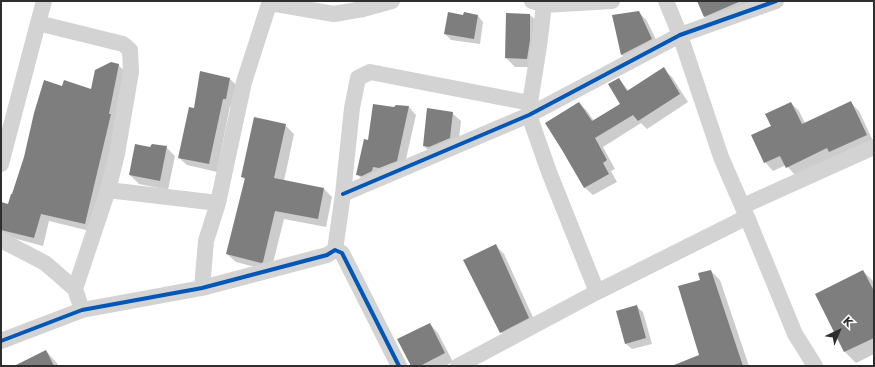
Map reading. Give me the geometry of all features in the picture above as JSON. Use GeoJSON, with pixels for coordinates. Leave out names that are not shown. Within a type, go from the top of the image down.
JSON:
{"type":"FeatureCollection","features":[{"type":"Feature","properties":{"kind":"street"},"geometry":{"type":"LineString","coordinates":[[1,164],[44,1]]}},
{"type":"Feature","properties":{"kind":"street"},"geometry":{"type":"LineString","coordinates":[[202,288],[206,241],[218,203],[244,82],[270,2],[334,14],[363,9],[392,1]]}},
{"type":"Feature","properties":{"kind":"street"},"geometry":{"type":"LineString","coordinates":[[597,292],[549,172],[529,109],[539,46],[538,3],[612,1]]}},
{"type":"Feature","properties":{"kind":"street"},"geometry":{"type":"LineString","coordinates":[[666,1],[680,35],[721,157],[745,211],[795,334],[815,366]]}},
{"type":"Feature","properties":{"kind":"street"},"geometry":{"type":"LineString","coordinates":[[343,194],[529,109],[680,35],[776,1]]}},
{"type":"Feature","properties":{"kind":"street"},"geometry":{"type":"LineString","coordinates":[[38,23],[123,44],[130,50],[131,72],[117,154],[108,190],[75,289]]}},
{"type":"Feature","properties":{"kind":"street"},"geometry":{"type":"LineString","coordinates":[[336,250],[352,108],[358,78],[370,72],[529,109]]}},
{"type":"Feature","properties":{"kind":"street"},"geometry":{"type":"LineString","coordinates":[[458,366],[745,211],[874,146]]}},
{"type":"Feature","properties":{"kind":"street"},"geometry":{"type":"LineString","coordinates":[[108,190],[218,203]]}},
{"type":"Feature","properties":{"kind":"street"},"geometry":{"type":"LineString","coordinates":[[1,240],[45,263],[75,289],[82,310]]}},
{"type":"Feature","properties":{"kind":"street"},"geometry":{"type":"LineString","coordinates":[[1,340],[82,310],[202,288],[327,255],[336,250]]}},
{"type":"Feature","properties":{"kind":"street"},"geometry":{"type":"LineString","coordinates":[[336,250],[342,253],[399,366]]}},
{"type":"Feature","properties":{"kind":"building"},"geometry":{"type":"Polygon","coordinates":[[[697,1],[741,1],[704,17],[697,1]]]}},
{"type":"Feature","properties":{"kind":"building"},"geometry":{"type":"Polygon","coordinates":[[[639,11],[652,39],[621,55],[612,15],[639,11]]]}},
{"type":"Feature","properties":{"kind":"building"},"geometry":{"type":"Polygon","coordinates":[[[448,12],[463,15],[464,12],[478,15],[474,39],[444,34],[448,12]]]}},
{"type":"Feature","properties":{"kind":"building"},"geometry":{"type":"Polygon","coordinates":[[[506,13],[530,14],[530,40],[527,59],[505,58],[506,13]]]}},
{"type":"Feature","properties":{"kind":"building"},"geometry":{"type":"Polygon","coordinates":[[[111,62],[119,64],[109,114],[111,114],[85,224],[41,214],[34,238],[1,230],[1,202],[8,204],[12,194],[24,157],[34,113],[44,80],[62,86],[64,80],[91,89],[95,70],[111,62]]]}},
{"type":"Feature","properties":{"kind":"building"},"geometry":{"type":"Polygon","coordinates":[[[664,67],[680,94],[638,121],[633,115],[595,138],[607,160],[603,163],[609,174],[584,188],[545,123],[579,102],[592,121],[620,104],[608,84],[619,78],[627,91],[664,67]]]}},
{"type":"Feature","properties":{"kind":"building"},"geometry":{"type":"Polygon","coordinates":[[[200,71],[230,78],[226,99],[223,99],[209,164],[178,158],[189,107],[194,108],[200,71]]]}},
{"type":"Feature","properties":{"kind":"building"},"geometry":{"type":"Polygon","coordinates":[[[851,101],[867,135],[829,152],[827,148],[786,168],[780,156],[764,163],[751,135],[771,126],[765,114],[791,102],[802,124],[851,101]]]}},
{"type":"Feature","properties":{"kind":"building"},"geometry":{"type":"Polygon","coordinates":[[[373,104],[394,107],[396,105],[409,106],[397,161],[379,168],[373,167],[372,171],[362,176],[356,175],[364,139],[368,140],[373,104]]]}},
{"type":"Feature","properties":{"kind":"building"},"geometry":{"type":"Polygon","coordinates":[[[427,108],[453,112],[450,138],[429,147],[423,146],[427,108]]]}},
{"type":"Feature","properties":{"kind":"building"},"geometry":{"type":"Polygon","coordinates":[[[254,117],[286,124],[274,178],[324,188],[318,219],[275,211],[263,262],[261,263],[226,254],[245,178],[241,177],[254,117]]]}},
{"type":"Feature","properties":{"kind":"building"},"geometry":{"type":"Polygon","coordinates":[[[135,144],[150,147],[152,144],[167,146],[160,181],[129,175],[135,144]]]}},
{"type":"Feature","properties":{"kind":"building"},"geometry":{"type":"Polygon","coordinates":[[[496,244],[529,318],[500,333],[463,260],[496,244]]]}},
{"type":"Feature","properties":{"kind":"building"},"geometry":{"type":"Polygon","coordinates":[[[711,270],[743,366],[674,366],[699,355],[678,286],[700,280],[698,273],[711,270]]]}},
{"type":"Feature","properties":{"kind":"building"},"geometry":{"type":"Polygon","coordinates":[[[863,270],[874,291],[874,338],[844,352],[815,294],[863,270]]]}},
{"type":"Feature","properties":{"kind":"building"},"geometry":{"type":"Polygon","coordinates":[[[637,305],[646,338],[625,344],[616,311],[637,305]]]}},
{"type":"Feature","properties":{"kind":"building"},"geometry":{"type":"Polygon","coordinates":[[[430,323],[445,353],[420,366],[411,366],[397,339],[430,323]]]}},
{"type":"Feature","properties":{"kind":"building"},"geometry":{"type":"Polygon","coordinates":[[[46,350],[54,366],[14,366],[46,350]]]}},
{"type":"Feature","properties":{"kind":"cycle path"},"geometry":{"type":"LineString","coordinates":[[343,194],[529,115],[680,35],[776,1]]}},
{"type":"Feature","properties":{"kind":"cycle path"},"geometry":{"type":"LineString","coordinates":[[1,341],[82,310],[202,288],[327,255],[335,250],[342,253],[399,366]]}}]}
